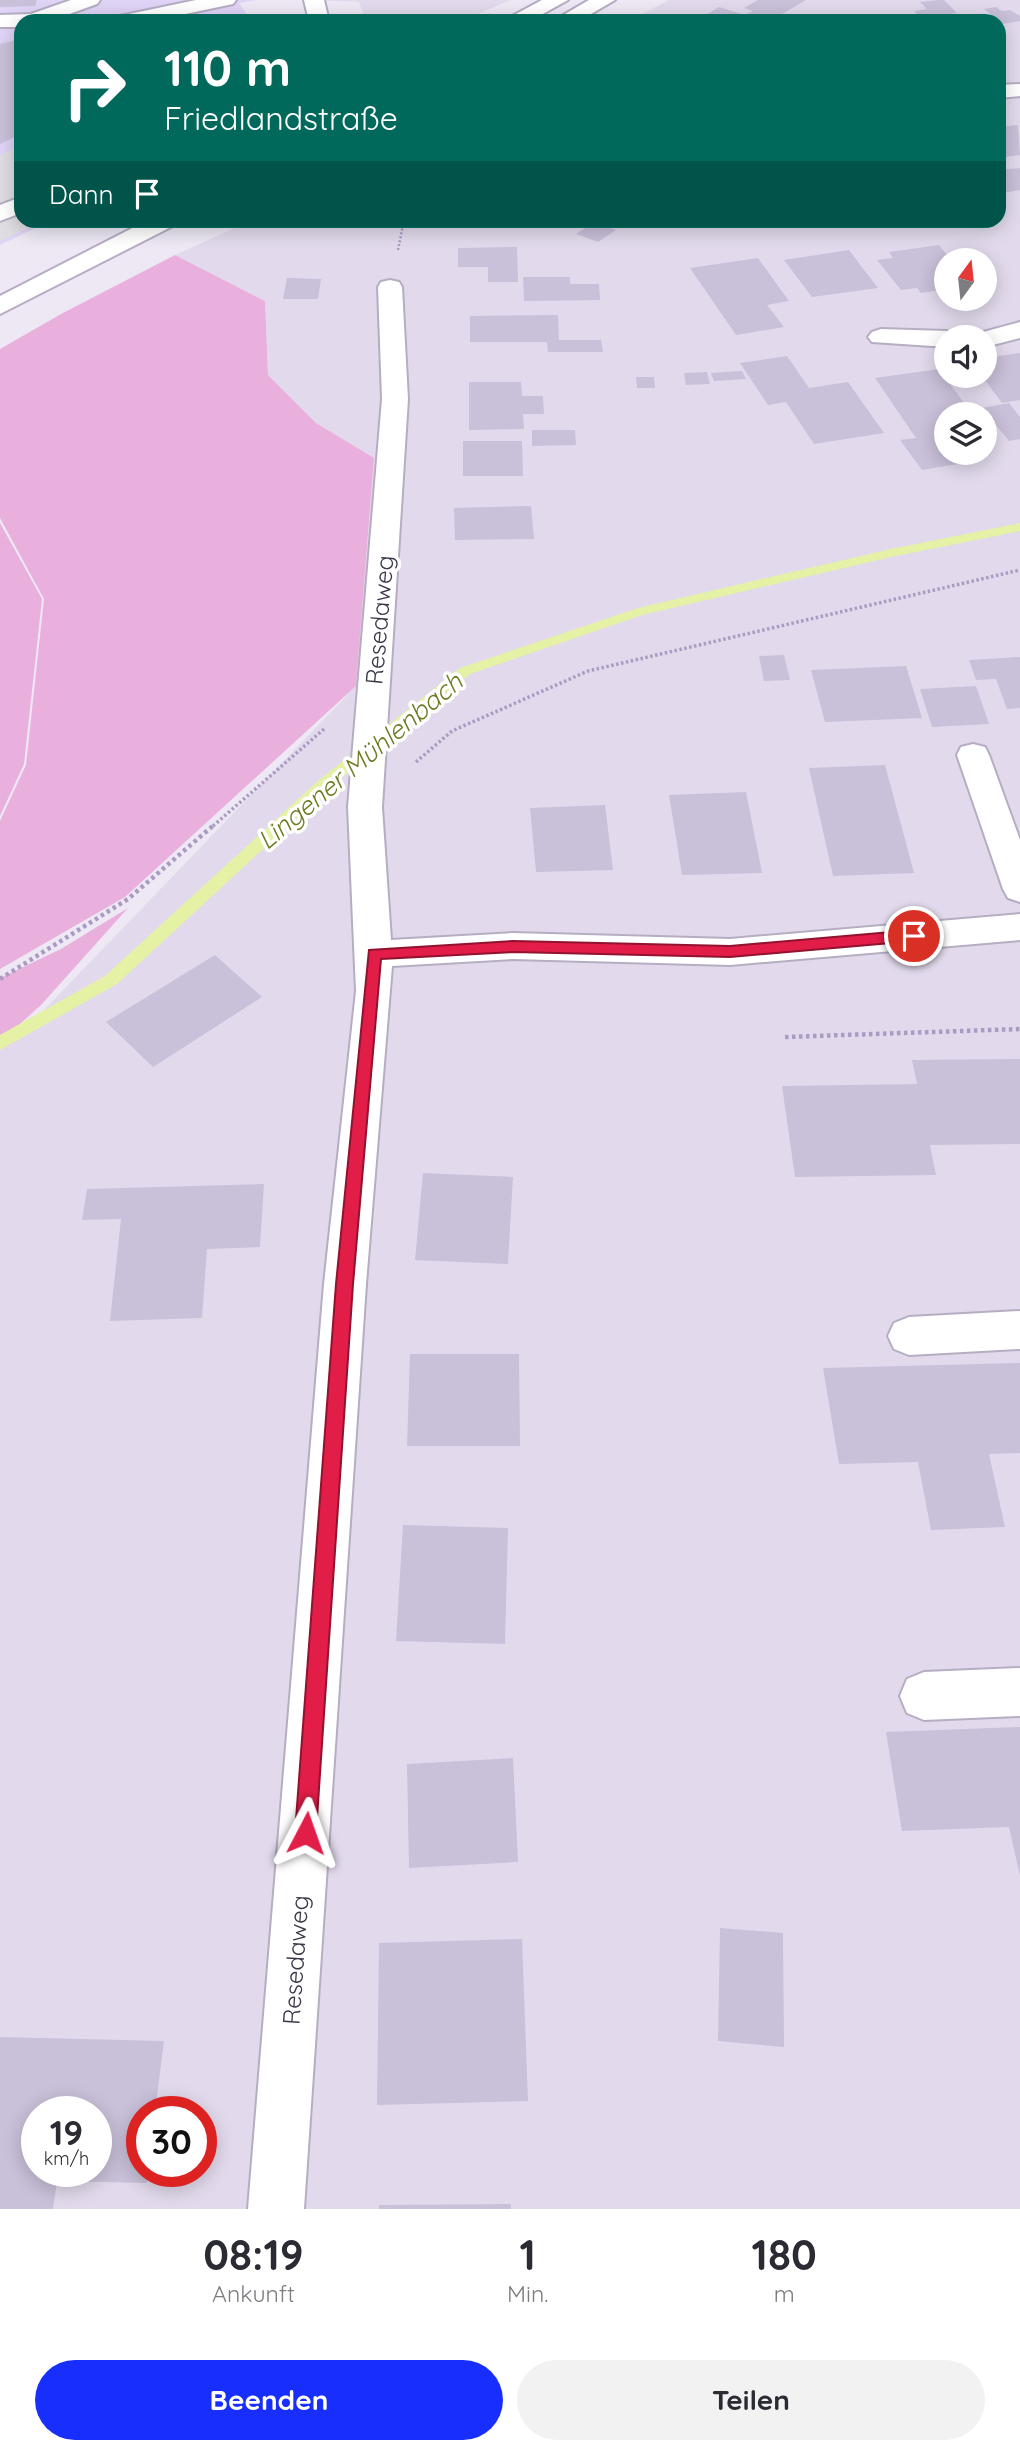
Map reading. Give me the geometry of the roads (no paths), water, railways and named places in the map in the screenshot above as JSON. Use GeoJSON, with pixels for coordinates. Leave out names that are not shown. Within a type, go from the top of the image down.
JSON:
{"type":"FeatureCollection","features":[{"type":"Feature","properties":{"kind":"street"},"geometry":{"type":"LineString","coordinates":[[50,14],[90,0]]}},
{"type":"Feature","properties":{"kind":"street"},"geometry":{"type":"LineString","coordinates":[[528,14],[558,0]]}},
{"type":"Feature","properties":{"kind":"street"},"geometry":{"type":"LineString","coordinates":[[577,14],[605,0]]}},
{"type":"Feature","properties":{"kind":"street"},"geometry":{"type":"LineString","coordinates":[[173,14],[224,7]]}},
{"type":"Feature","properties":{"kind":"street"},"geometry":{"type":"LineString","coordinates":[[0,306],[151,228]]}},
{"type":"Feature","properties":{"kind":"street","name":"Resedaweg"},"geometry":{"type":"LineString","coordinates":[[276,2209],[345,1284],[374,954],[365,803],[395,399],[390,287]]}},
{"type":"Feature","properties":{"kind":"street"},"geometry":{"type":"LineString","coordinates":[[997,336],[1020,330]]}},
{"type":"Feature","properties":{"kind":"street"},"geometry":{"type":"LineString","coordinates":[[881,337],[934,339]]}},
{"type":"Feature","properties":{"kind":"street"},"geometry":{"type":"LineString","coordinates":[[973,755],[1020,889]]}},
{"type":"Feature","properties":{"kind":"street"},"geometry":{"type":"LineString","coordinates":[[374,954],[513,946],[730,952],[1020,927]]}},
{"type":"Feature","properties":{"kind":"street"},"geometry":{"type":"LineString","coordinates":[[909,1336],[1020,1330]]}},
{"type":"Feature","properties":{"kind":"street"},"geometry":{"type":"LineString","coordinates":[[924,1696],[1020,1692]]}},
{"type":"Feature","properties":{"kind":"waterway","name":"Lingener Mühlenbach"},"geometry":{"type":"LineString","coordinates":[[0,1043],[111,980],[324,784],[465,671],[638,612],[891,553],[1020,527]]}}]}
